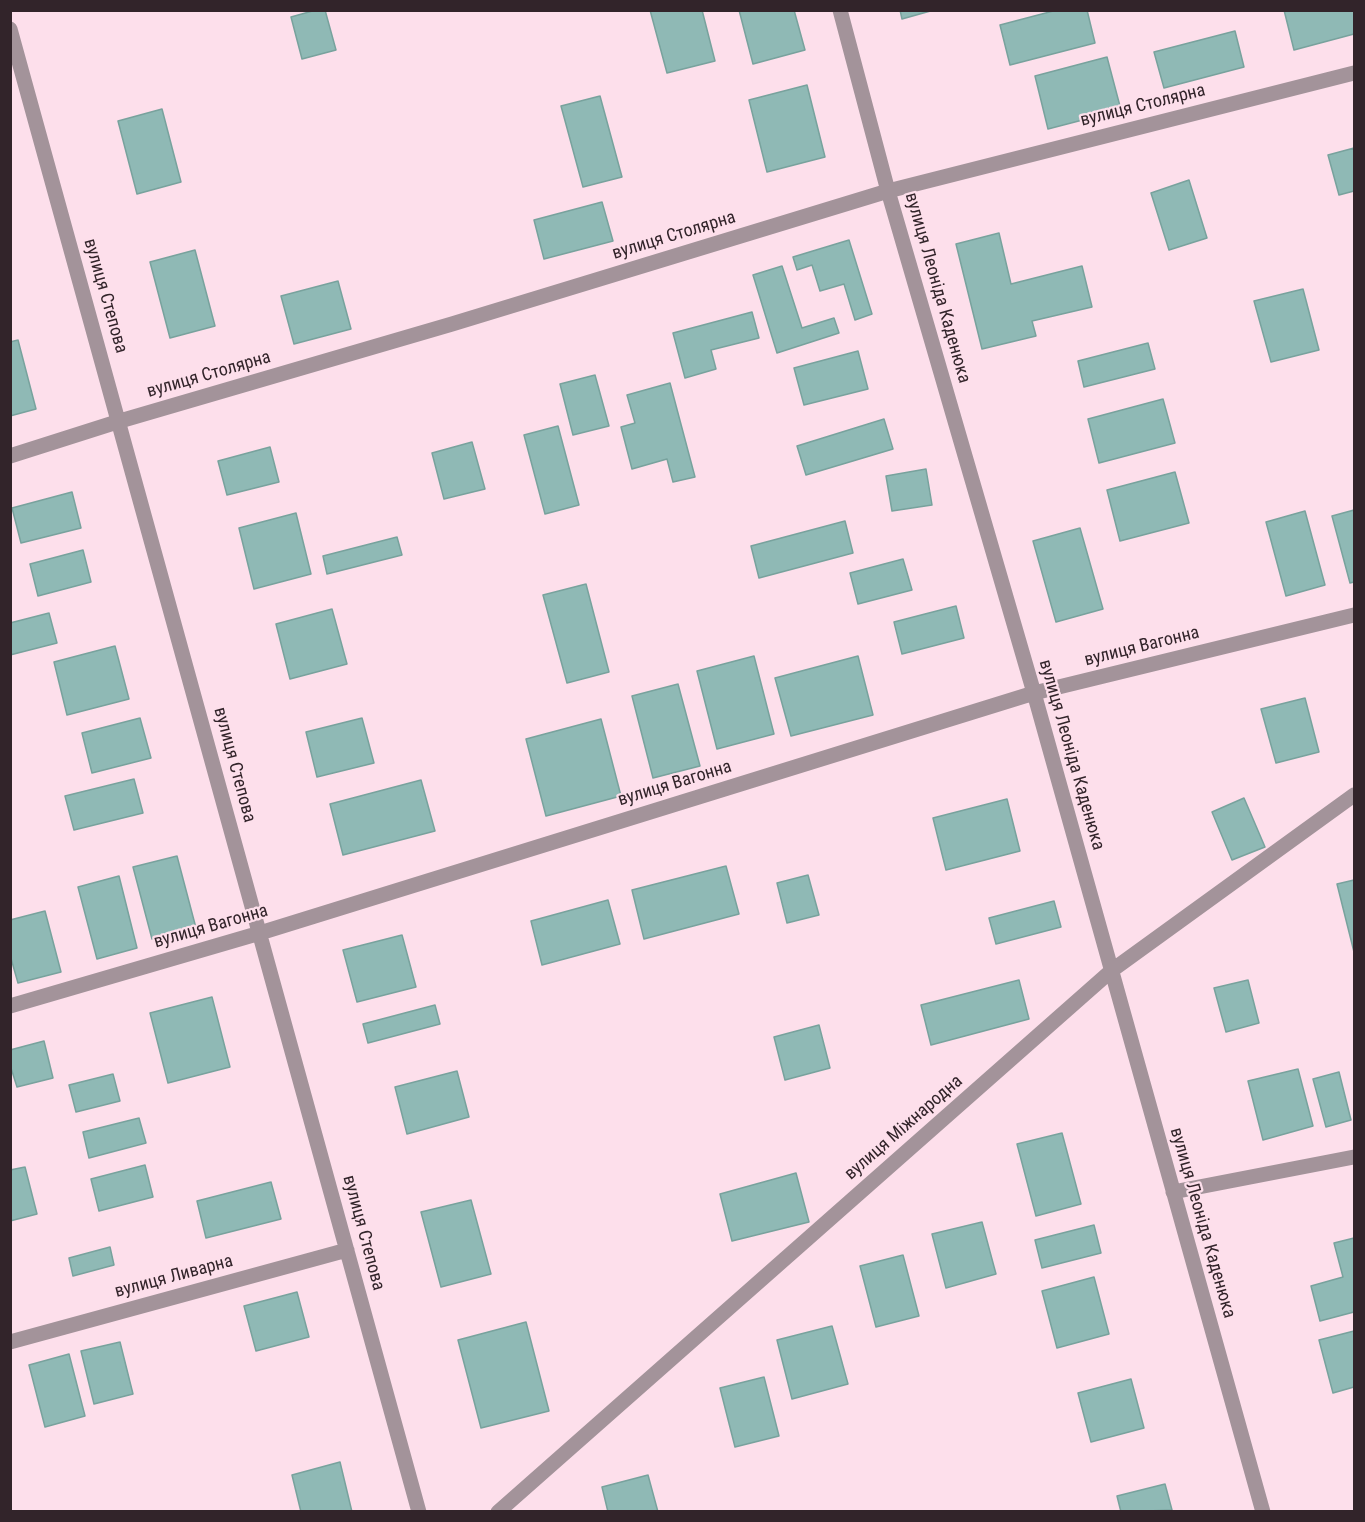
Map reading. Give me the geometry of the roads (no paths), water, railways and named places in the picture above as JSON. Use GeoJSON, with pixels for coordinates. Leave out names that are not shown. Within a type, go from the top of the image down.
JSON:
{"type":"FeatureCollection","features":[{"type":"Feature","properties":{"kind":"street","name":"вулиця Леоніда Каденюка"},"geometry":{"type":"LineString","coordinates":[[840,10],[888,191],[1034,693],[1263,1512]]}},
{"type":"Feature","properties":{"kind":"street","name":"вулиця Степова"},"geometry":{"type":"LineString","coordinates":[[10,29],[120,421],[419,1512]]}},
{"type":"Feature","properties":{"kind":"street","name":"вулиця Столярна"},"geometry":{"type":"LineString","coordinates":[[10,456],[888,191],[1354,73]]}},
{"type":"Feature","properties":{"kind":"street","name":"вулиця Вагонна"},"geometry":{"type":"LineString","coordinates":[[10,1006],[260,933],[1034,693],[1354,615]]}},
{"type":"Feature","properties":{"kind":"street","name":"вулиця Міжнародна"},"geometry":{"type":"LineString","coordinates":[[498,1512],[1112,971],[1354,795]]}},
{"type":"Feature","properties":{"kind":"street"},"geometry":{"type":"LineString","coordinates":[[1173,1192],[1354,1157]]}},
{"type":"Feature","properties":{"kind":"street","name":"вулиця Ливарна"},"geometry":{"type":"LineString","coordinates":[[10,1342],[347,1251]]}}]}
